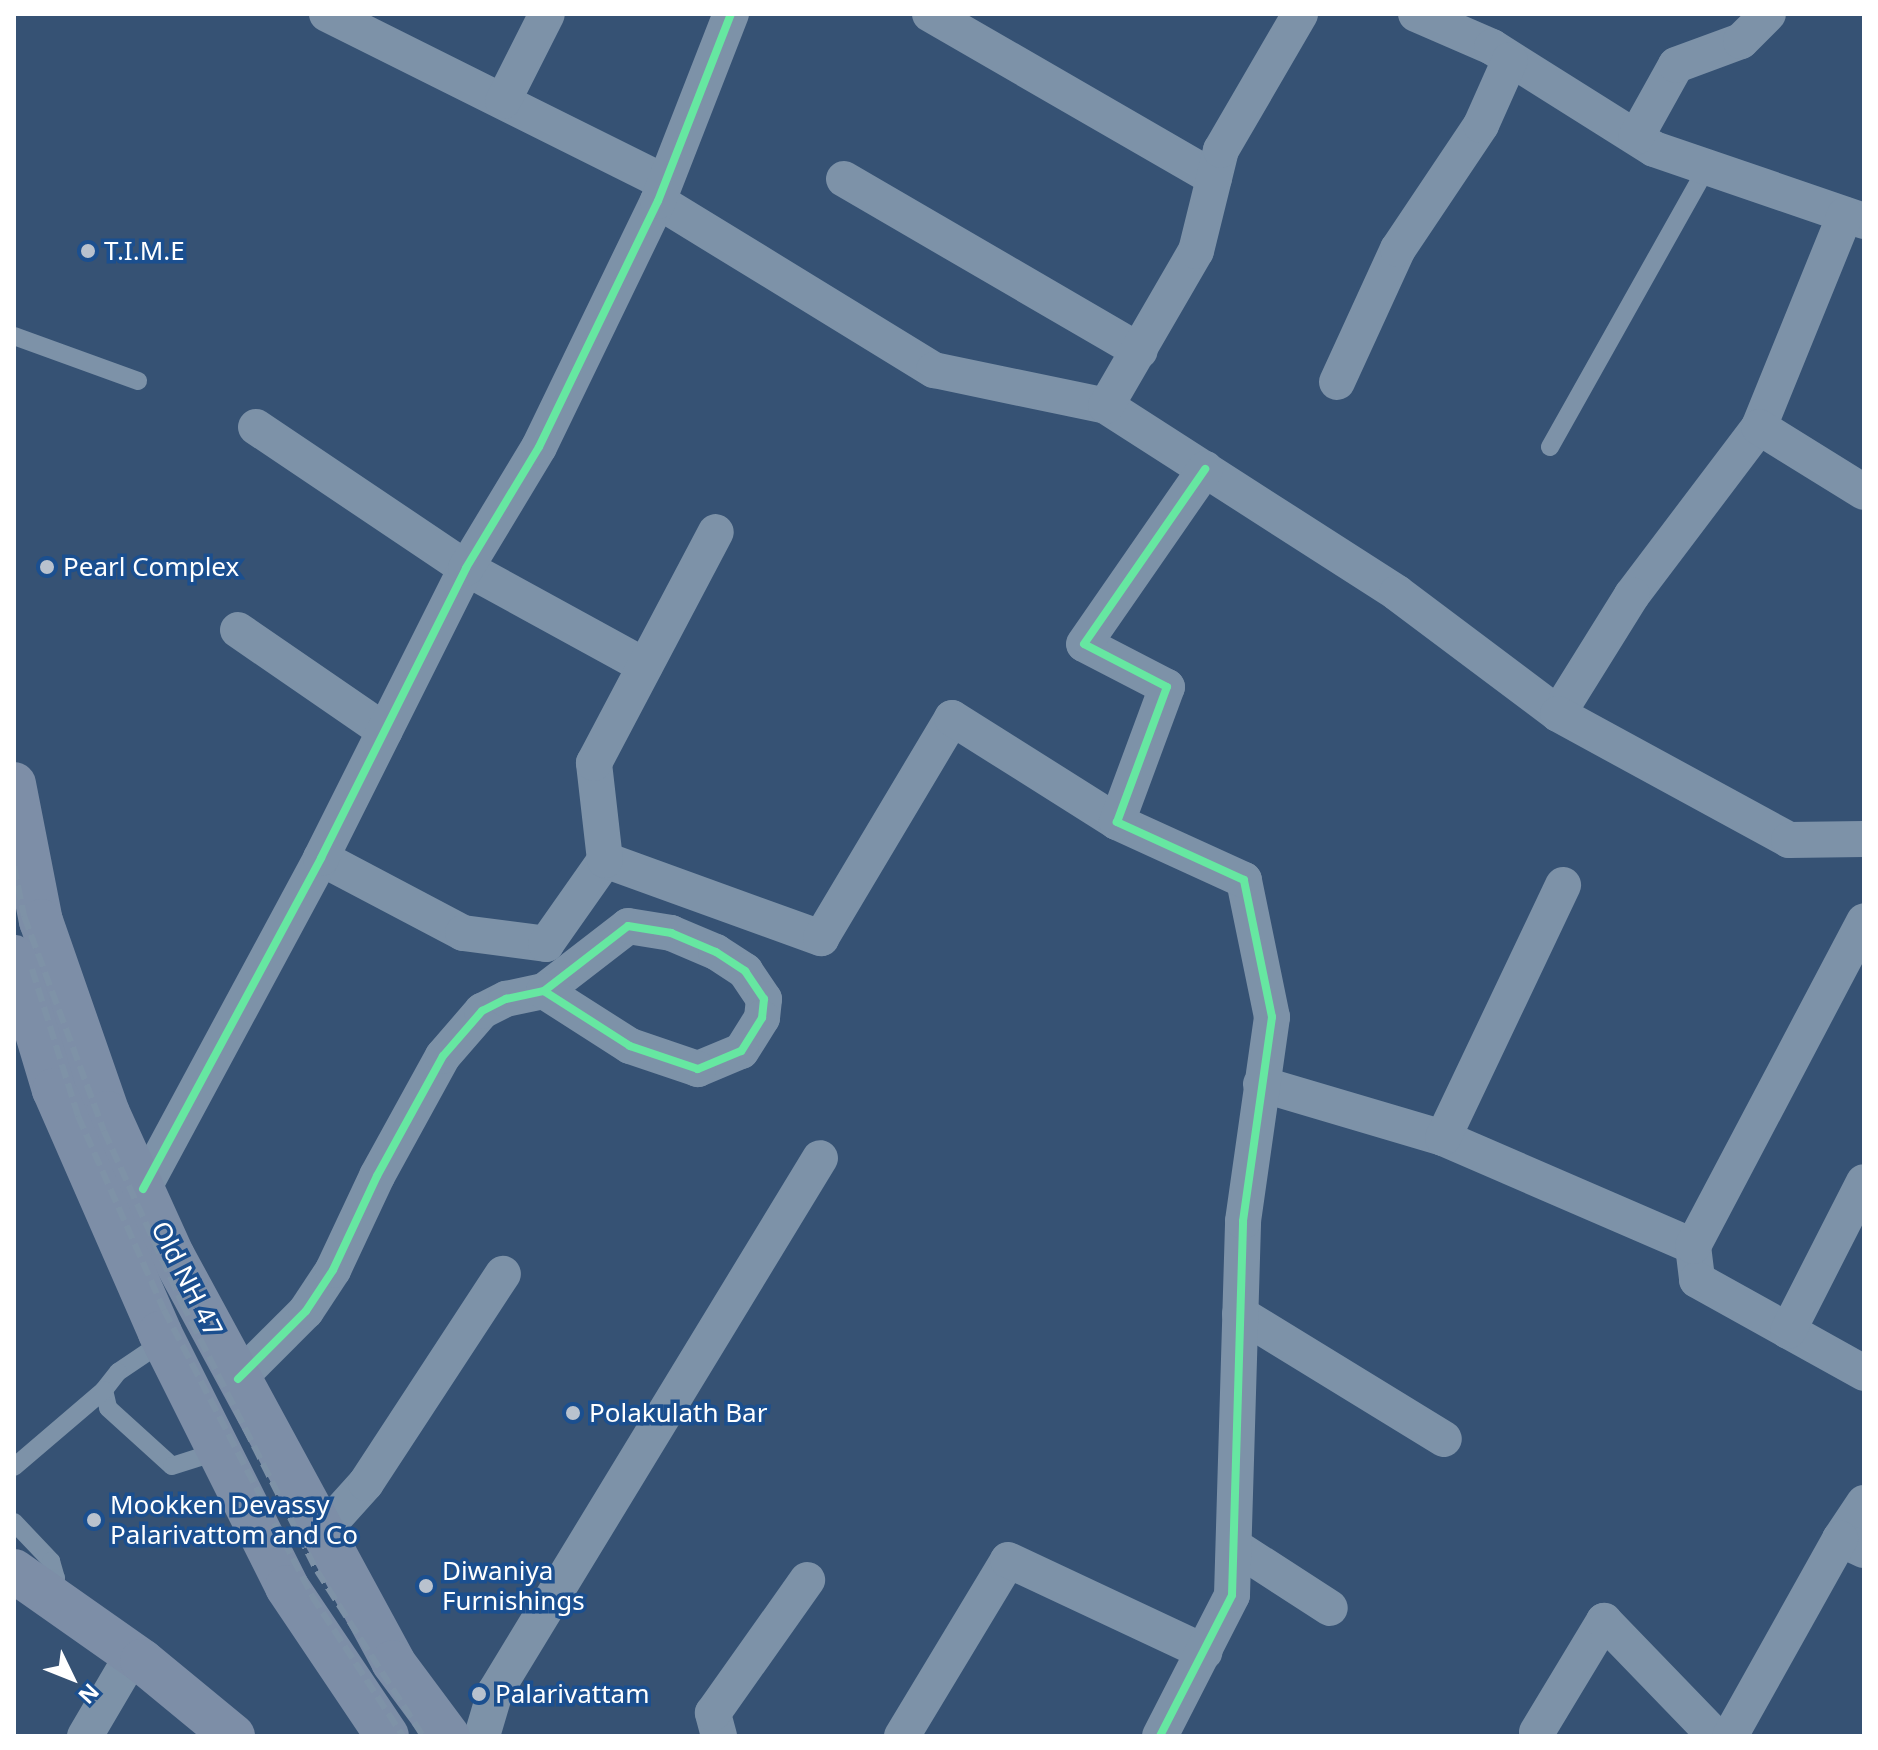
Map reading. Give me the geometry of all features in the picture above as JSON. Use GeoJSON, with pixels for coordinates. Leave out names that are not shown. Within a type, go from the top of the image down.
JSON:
{"type":"FeatureCollection","features":[{"type":"Feature","properties":{"kind":"main road","name":"Old NH 47"},"geometry":{"type":"LineString","coordinates":[[14,784],[41,921],[108,1113],[238,1379],[321,1533],[393,1662],[448,1736]]}},
{"type":"Feature","properties":{"kind":"main road","name":"Old NH 47"},"geometry":{"type":"LineString","coordinates":[[14,957],[54,1090],[164,1341],[287,1587],[387,1736]]}},
{"type":"Feature","properties":{"kind":"main road"},"geometry":{"type":"LineString","coordinates":[[14,1571],[50,1594],[233,1736]]}},
{"type":"Feature","properties":{"kind":"street"},"geometry":{"type":"LineString","coordinates":[[327,14],[503,101],[661,191],[934,370],[1106,406],[1397,593],[1558,714],[1789,840],[1864,839]]}},
{"type":"Feature","properties":{"kind":"street"},"geometry":{"type":"LineString","coordinates":[[503,101],[547,14]]}},
{"type":"Feature","properties":{"kind":"street"},"geometry":{"type":"LineString","coordinates":[[143,1189],[321,858],[466,568],[539,447],[661,191],[731,14]]}},
{"type":"Feature","properties":{"kind":"street"},"geometry":{"type":"LineString","coordinates":[[930,14],[1214,178]]}},
{"type":"Feature","properties":{"kind":"street"},"geometry":{"type":"LineString","coordinates":[[1106,406],[1196,251],[1221,150],[1300,14]]}},
{"type":"Feature","properties":{"kind":"street"},"geometry":{"type":"LineString","coordinates":[[1416,14],[1510,60],[1636,137],[1707,167],[1855,218],[1759,427],[1632,595],[1558,714]]}},
{"type":"Feature","properties":{"kind":"street"},"geometry":{"type":"LineString","coordinates":[[1636,137],[1676,65],[1741,41],[1768,14]]}},
{"type":"Feature","properties":{"kind":"street"},"geometry":{"type":"LineString","coordinates":[[1337,382],[1398,249],[1481,125],[1510,60]]}},
{"type":"Feature","properties":{"kind":"street"},"geometry":{"type":"LineString","coordinates":[[844,179],[1140,351]]}},
{"type":"Feature","properties":{"kind":"street"},"geometry":{"type":"LineString","coordinates":[[256,427],[466,568],[645,666]]}},
{"type":"Feature","properties":{"kind":"street"},"geometry":{"type":"LineString","coordinates":[[1759,427],[1864,492]]}},
{"type":"Feature","properties":{"kind":"street"},"geometry":{"type":"LineString","coordinates":[[1117,822],[1167,687],[1084,644],[1205,469]]}},
{"type":"Feature","properties":{"kind":"street"},"geometry":{"type":"LineString","coordinates":[[321,858],[463,933],[546,944],[605,860],[594,763],[716,532]]}},
{"type":"Feature","properties":{"kind":"street"},"geometry":{"type":"LineString","coordinates":[[238,630],[385,731]]}},
{"type":"Feature","properties":{"kind":"street"},"geometry":{"type":"LineString","coordinates":[[605,860],[821,938],[952,718],[1117,822],[1244,880],[1272,1017],[1243,1221],[1232,1595],[1160,1736]]}},
{"type":"Feature","properties":{"kind":"street"},"geometry":{"type":"LineString","coordinates":[[1443,1138],[1563,885]]}},
{"type":"Feature","properties":{"kind":"street"},"geometry":{"type":"LineString","coordinates":[[1864,921],[1693,1246],[1697,1280],[1864,1373]]}},
{"type":"Feature","properties":{"kind":"street"},"geometry":{"type":"LineString","coordinates":[[238,1379],[306,1311],[327,1280],[443,1056],[482,1011],[506,999],[544,991],[628,926],[671,933],[716,952],[745,971],[764,999],[762,1018],[741,1051],[698,1069],[630,1046],[544,991]]}},
{"type":"Feature","properties":{"kind":"street"},"geometry":{"type":"LineString","coordinates":[[1261,1084],[1443,1138],[1693,1246]]}},
{"type":"Feature","properties":{"kind":"street"},"geometry":{"type":"LineString","coordinates":[[482,1736],[495,1692],[820,1158]]}},
{"type":"Feature","properties":{"kind":"street"},"geometry":{"type":"LineString","coordinates":[[1788,1331],[1864,1182]]}},
{"type":"Feature","properties":{"kind":"street"},"geometry":{"type":"LineString","coordinates":[[321,1533],[366,1483],[503,1274]]}},
{"type":"Feature","properties":{"kind":"street"},"geometry":{"type":"LineString","coordinates":[[1240,1314],[1444,1439]]}},
{"type":"Feature","properties":{"kind":"street"},"geometry":{"type":"LineString","coordinates":[[1730,1736],[1852,1544],[1864,1503]]}},
{"type":"Feature","properties":{"kind":"street"},"geometry":{"type":"LineString","coordinates":[[1234,1546],[1330,1608]]}},
{"type":"Feature","properties":{"kind":"street"},"geometry":{"type":"LineString","coordinates":[[902,1736],[1008,1560],[1204,1652]]}},
{"type":"Feature","properties":{"kind":"street"},"geometry":{"type":"LineString","coordinates":[[719,1736],[713,1713],[807,1580]]}},
{"type":"Feature","properties":{"kind":"street"},"geometry":{"type":"LineString","coordinates":[[1537,1732],[1604,1621],[1715,1736]]}},
{"type":"Feature","properties":{"kind":"street"},"geometry":{"type":"LineString","coordinates":[[85,1736],[132,1656]]}},
{"type":"Feature","properties":{"kind":"lane"},"geometry":{"type":"LineString","coordinates":[[1550,447],[1707,167]]}},
{"type":"Feature","properties":{"kind":"lane"},"geometry":{"type":"LineString","coordinates":[[14,336],[138,381]]}},
{"type":"Feature","properties":{"kind":"lane"},"geometry":{"type":"LineString","coordinates":[[14,1467],[104,1390],[132,1360],[164,1341]]}},
{"type":"Feature","properties":{"kind":"lane"},"geometry":{"type":"LineString","coordinates":[[104,1390],[108,1408],[124,1426],[172,1466],[219,1451]]}},
{"type":"Feature","properties":{"kind":"lane"},"geometry":{"type":"LineString","coordinates":[[14,1522],[51,1561],[56,1578],[50,1594]]}},
{"type":"Feature","properties":{"kind":"railway"},"geometry":{"type":"LineString","coordinates":[[14,866],[24,916],[104,1131],[182,1303],[317,1571],[423,1736]]}},
{"type":"Feature","properties":{"kind":"railway"},"geometry":{"type":"LineString","coordinates":[[32,969],[78,1116],[164,1310],[312,1596],[403,1736]]}},
{"type":"Feature","properties":{"kind":"cycle path"},"geometry":{"type":"LineString","coordinates":[[143,1189],[321,858],[466,568],[539,447],[658,201],[731,14]]}},
{"type":"Feature","properties":{"kind":"cycle path"},"geometry":{"type":"LineString","coordinates":[[1160,1736],[1232,1595],[1243,1221],[1272,1017],[1244,880],[1117,822],[1167,687],[1084,644],[1205,469]]}},
{"type":"Feature","properties":{"kind":"cycle path"},"geometry":{"type":"LineString","coordinates":[[238,1379],[306,1311],[333,1270],[377,1176],[443,1056],[482,1011],[506,999],[544,991],[628,926],[671,933],[716,952],[745,971],[764,999],[762,1018],[741,1051],[698,1069],[630,1046],[544,991]]}},
{"type":"Feature","properties":{"kind":"place","name":"T.I.M.E"},"geometry":{"type":"Point","coordinates":[88,251]}},
{"type":"Feature","properties":{"kind":"place","name":"Pearl Complex"},"geometry":{"type":"Point","coordinates":[47,567]}},
{"type":"Feature","properties":{"kind":"place","name":"Polakulath Bar"},"geometry":{"type":"Point","coordinates":[573,1413]}},
{"type":"Feature","properties":{"kind":"place","name":"Mookken Devassy Palarivattom and Co"},"geometry":{"type":"Point","coordinates":[94,1520]}},
{"type":"Feature","properties":{"kind":"place","name":"Diwaniya Furnishings"},"geometry":{"type":"Point","coordinates":[426,1586]}},
{"type":"Feature","properties":{"kind":"place","name":"Palarivattam"},"geometry":{"type":"Point","coordinates":[479,1694]}}]}
